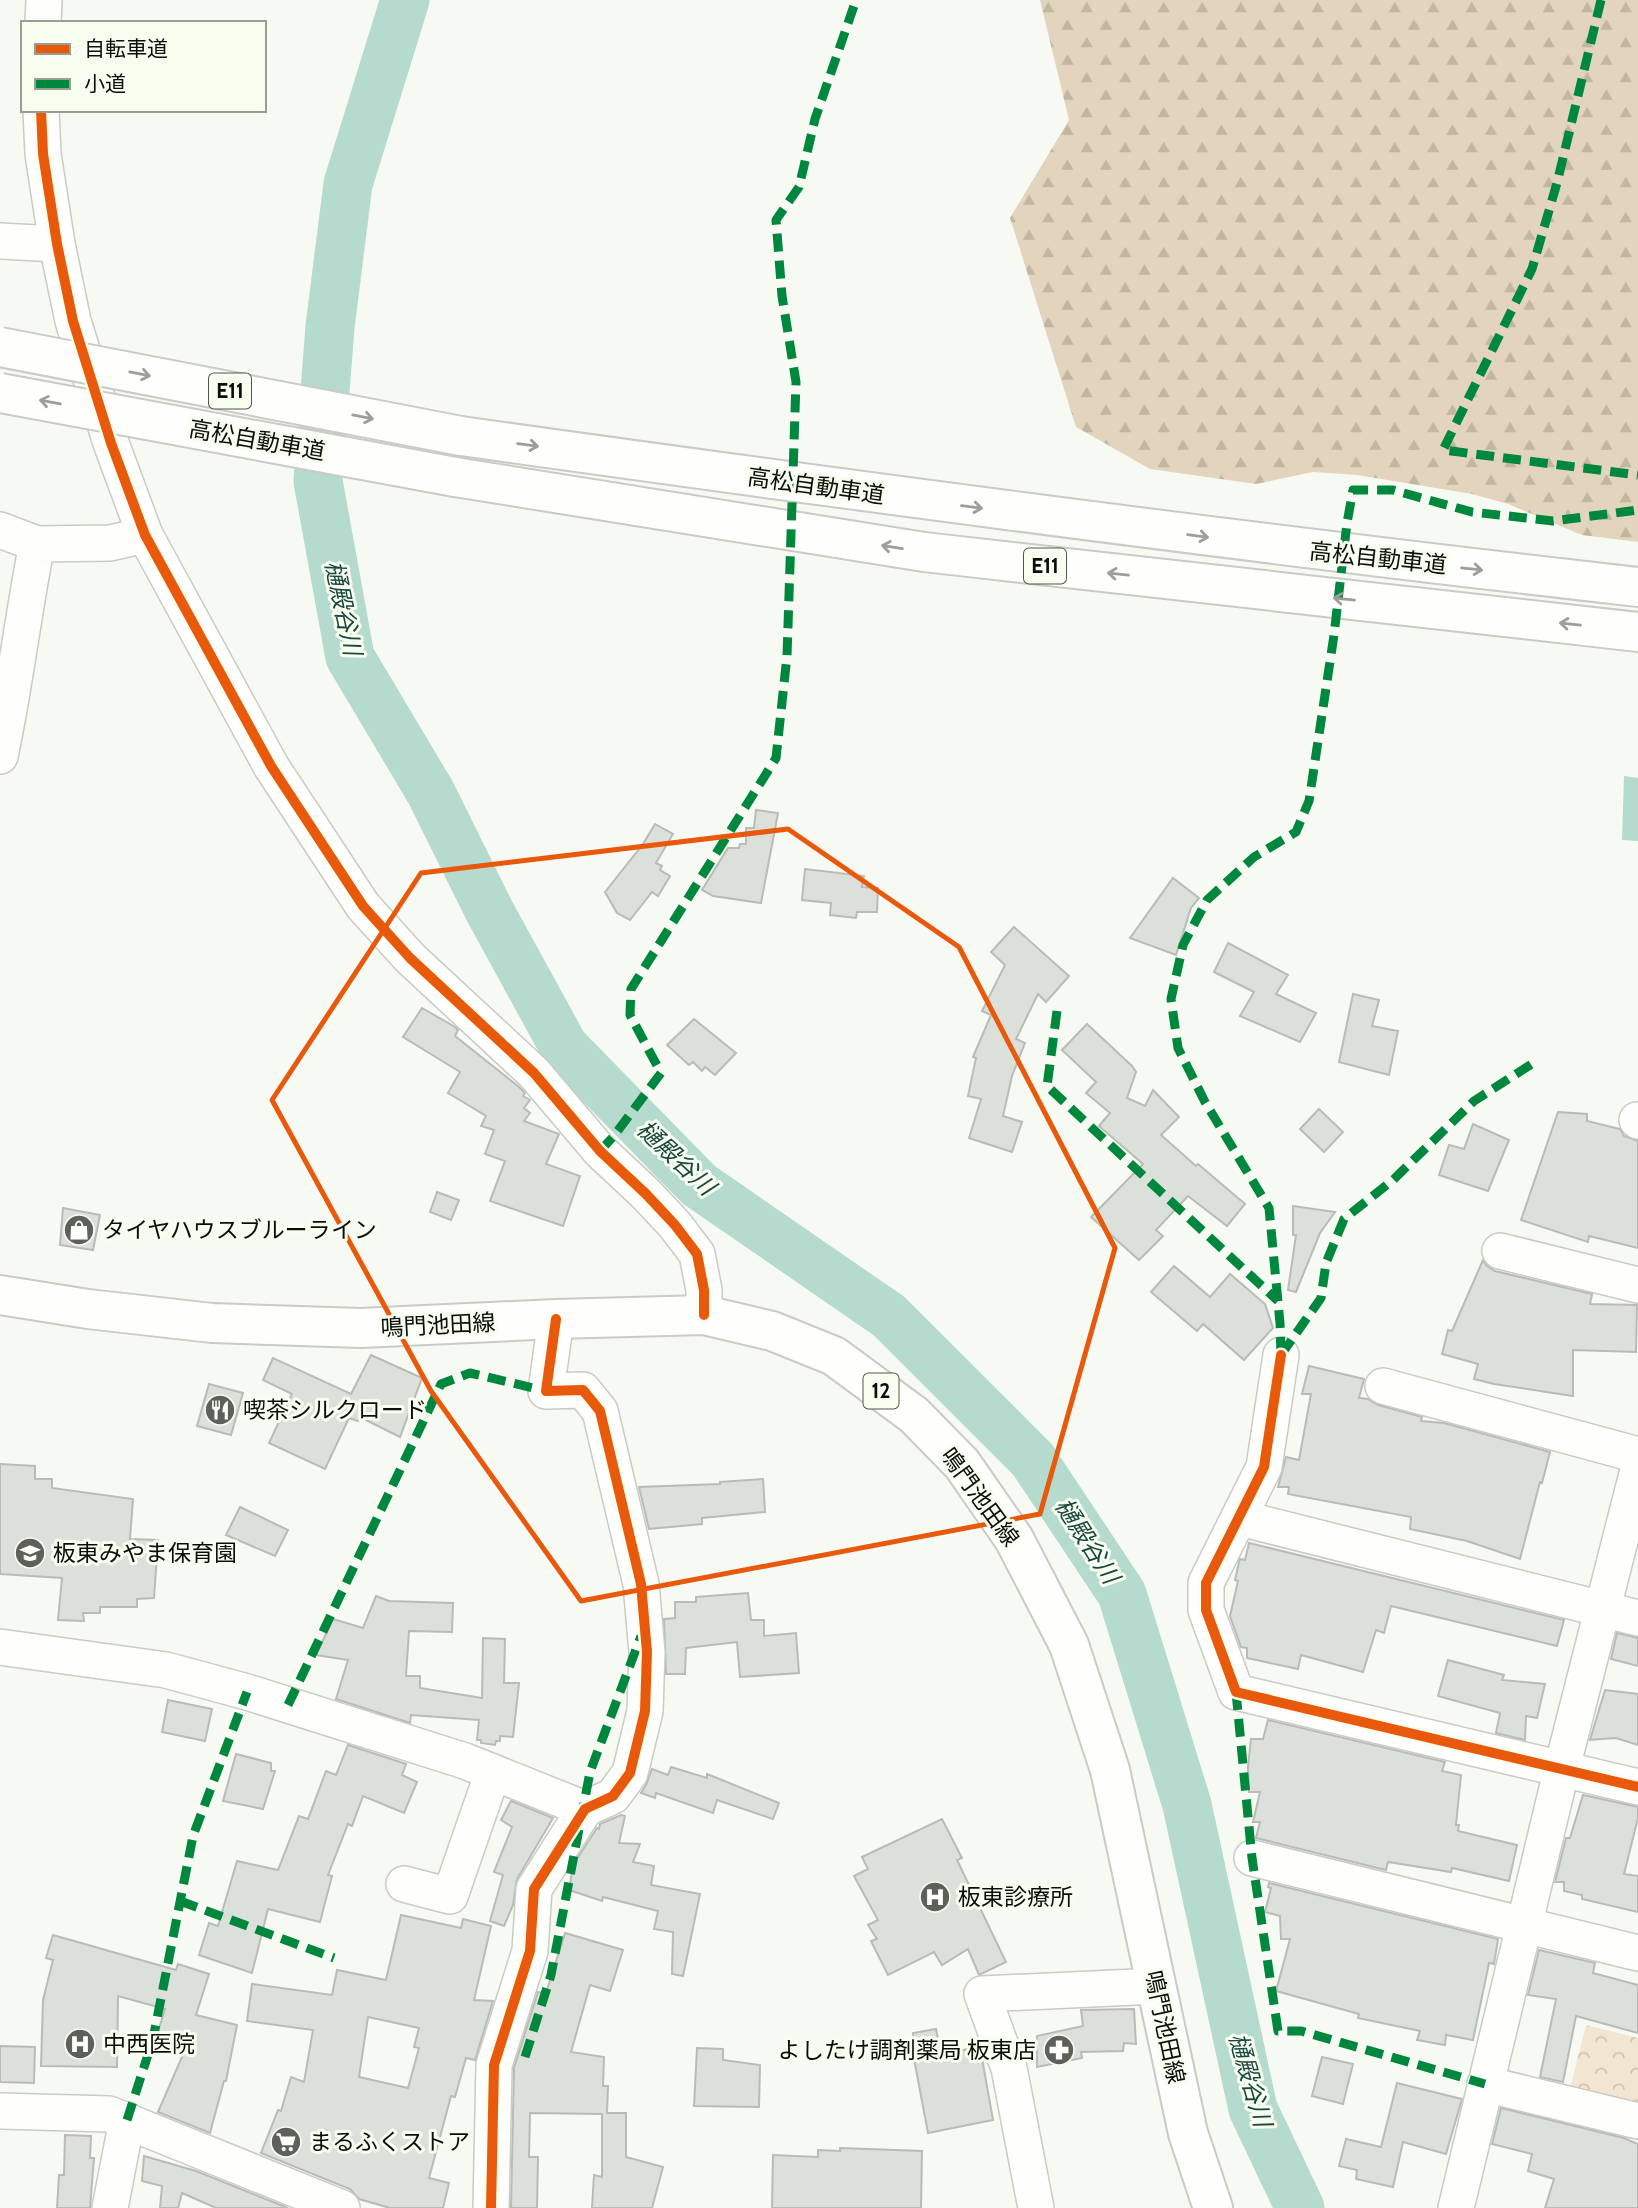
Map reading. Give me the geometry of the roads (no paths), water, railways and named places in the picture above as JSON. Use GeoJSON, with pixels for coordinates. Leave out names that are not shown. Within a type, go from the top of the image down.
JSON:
{"type":"FeatureCollection","features":[{"type":"Feature","properties":{"kind":"main road","name":"高松自動車道"},"geometry":{"type":"LineString","coordinates":[[0,347],[461,436],[861,493],[1299,549],[1638,587]]}},
{"type":"Feature","properties":{"kind":"main road","name":"高松自動車道"},"geometry":{"type":"LineString","coordinates":[[0,393],[455,477],[924,552],[1638,632]]}},
{"type":"Feature","properties":{"kind":"main road","name":"鳴門池田線"},"geometry":{"type":"LineString","coordinates":[[0,1295],[88,1309],[212,1323],[361,1328],[704,1315],[772,1331],[834,1356],[914,1415],[962,1464],[1014,1539],[1069,1644],[1110,1770],[1188,2133],[1213,2208]]}},
{"type":"Feature","properties":{"kind":"street"},"geometry":{"type":"LineString","coordinates":[[43,21],[44,0]]}},
{"type":"Feature","properties":{"kind":"street"},"geometry":{"type":"LineString","coordinates":[[41,112],[43,154],[57,244],[74,321],[111,443],[145,535],[271,766],[363,906],[410,958],[534,1073],[600,1151],[675,1225],[697,1254],[704,1290],[704,1315]]}},
{"type":"Feature","properties":{"kind":"street"},"geometry":{"type":"LineString","coordinates":[[0,241],[57,244]]}},
{"type":"Feature","properties":{"kind":"street"},"geometry":{"type":"LineString","coordinates":[[0,530],[37,544],[110,543],[145,535]]}},
{"type":"Feature","properties":{"kind":"street"},"geometry":{"type":"LineString","coordinates":[[0,756],[37,544]]}},
{"type":"Feature","properties":{"kind":"street"},"geometry":{"type":"LineString","coordinates":[[1500,1251],[1638,1285]]}},
{"type":"Feature","properties":{"kind":"street"},"geometry":{"type":"LineString","coordinates":[[491,2208],[494,2065],[530,1951],[534,1889],[585,1809],[613,1796],[630,1773],[645,1711],[647,1651],[641,1584],[600,1411],[583,1390],[546,1391],[556,1319]]}},
{"type":"Feature","properties":{"kind":"street"},"geometry":{"type":"LineString","coordinates":[[1281,1355],[1264,1467],[1206,1583],[1206,1611],[1236,1692],[1638,1787]]}},
{"type":"Feature","properties":{"kind":"street"},"geometry":{"type":"LineString","coordinates":[[1383,1386],[1638,1455]]}},
{"type":"Feature","properties":{"kind":"street"},"geometry":{"type":"LineString","coordinates":[[1456,2208],[1523,1925],[1638,1470]]}},
{"type":"Feature","properties":{"kind":"street"},"geometry":{"type":"LineString","coordinates":[[1240,1518],[1638,1618]]}},
{"type":"Feature","properties":{"kind":"street"},"geometry":{"type":"LineString","coordinates":[[0,1647],[166,1670],[247,1692],[493,1772],[585,1809]]}},
{"type":"Feature","properties":{"kind":"street"},"geometry":{"type":"LineString","coordinates":[[404,1884],[450,1896],[493,1772]]}},
{"type":"Feature","properties":{"kind":"street"},"geometry":{"type":"LineString","coordinates":[[1252,1858],[1638,1953]]}},
{"type":"Feature","properties":{"kind":"street"},"geometry":{"type":"LineString","coordinates":[[1037,2208],[1009,2068],[982,1994],[1157,1986]]}},
{"type":"Feature","properties":{"kind":"street"},"geometry":{"type":"LineString","coordinates":[[1485,2084],[1638,2121]]}},
{"type":"Feature","properties":{"kind":"street"},"geometry":{"type":"LineString","coordinates":[[0,2111],[110,2114],[342,2208]]}},
{"type":"Feature","properties":{"kind":"street"},"geometry":{"type":"LineString","coordinates":[[110,2208],[127,2120]]}},
{"type":"Feature","properties":{"kind":"water"},"geometry":{"type":"Polygon","coordinates":[[[1624,776],[1638,778],[1638,841],[1622,840],[1624,776]]]}},
{"type":"Feature","properties":{"kind":"waterway","name":"樋殿谷川"},"geometry":{"type":"LineString","coordinates":[[405,0],[348,184],[330,327],[318,481],[350,657],[431,793],[490,912],[564,1047],[699,1185],[889,1316],[1033,1460],[1122,1594],[1187,1805],[1253,2109],[1300,2208]]}},
{"type":"Feature","properties":{"kind":"place","name":"タイヤハウスブルーライン"},"geometry":{"type":"Point","coordinates":[79,1230]}},
{"type":"Feature","properties":{"kind":"place","name":"喫茶シルクロード"},"geometry":{"type":"Point","coordinates":[220,1410]}},
{"type":"Feature","properties":{"kind":"place","name":"板東みやま保育園"},"geometry":{"type":"Point","coordinates":[30,1553]}},
{"type":"Feature","properties":{"kind":"place","name":"板東診療所"},"geometry":{"type":"Point","coordinates":[935,1897]}},
{"type":"Feature","properties":{"kind":"place","name":"中西医院"},"geometry":{"type":"Point","coordinates":[80,2044]}},
{"type":"Feature","properties":{"kind":"place","name":"よしたけ調剤薬局 板東店"},"geometry":{"type":"Point","coordinates":[1059,2050]}},
{"type":"Feature","properties":{"kind":"place","name":"まるふくストア"},"geometry":{"type":"Point","coordinates":[286,2142]}}]}
